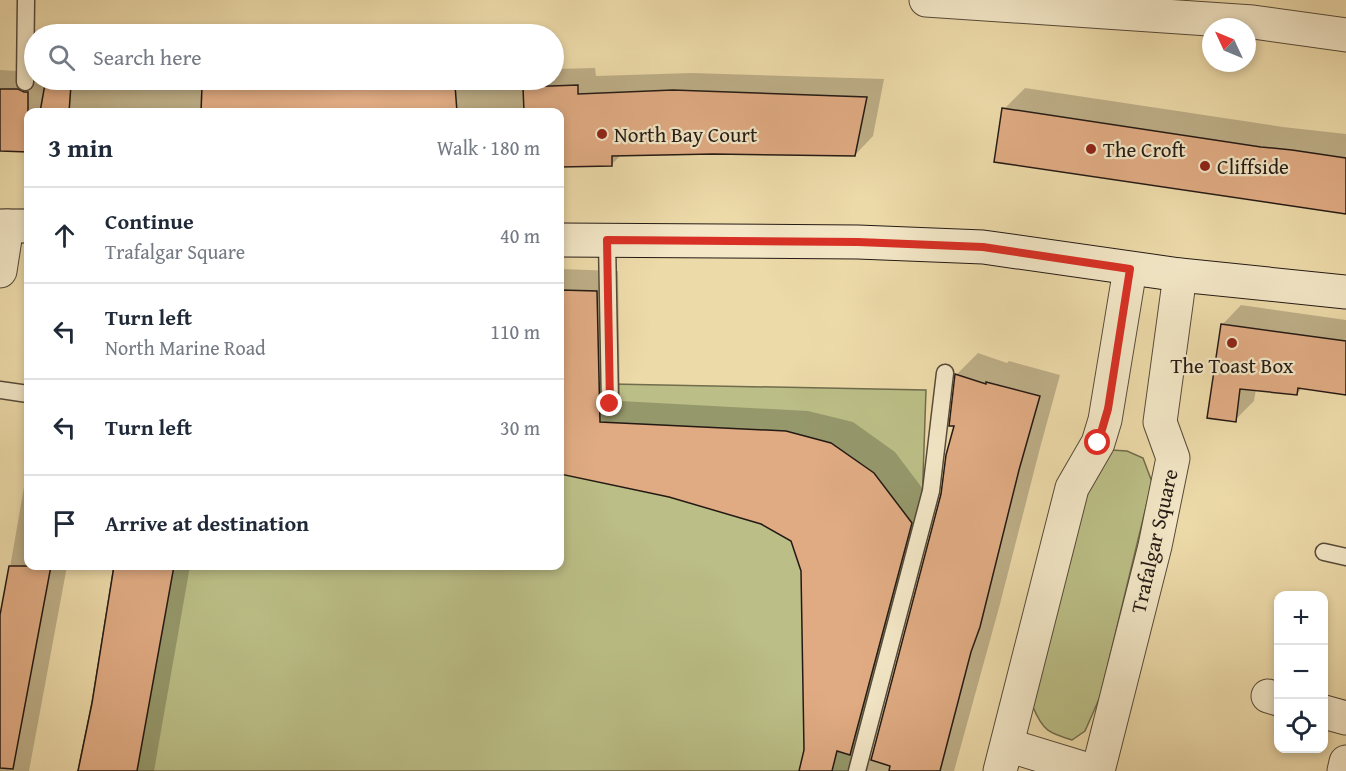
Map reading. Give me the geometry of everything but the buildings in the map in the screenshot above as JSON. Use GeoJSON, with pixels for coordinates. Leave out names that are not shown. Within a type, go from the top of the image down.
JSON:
{"type":"FeatureCollection","features":[{"type":"Feature","properties":{"kind":"street"},"geometry":{"type":"LineString","coordinates":[[927,0],[1255,11],[1346,35]]}},
{"type":"Feature","properties":{"kind":"street"},"geometry":{"type":"LineString","coordinates":[[0,271],[12,226]]}},
{"type":"Feature","properties":{"kind":"street"},"geometry":{"type":"LineString","coordinates":[[564,240],[858,242],[983,247],[1130,269],[1346,292]]}},
{"type":"Feature","properties":{"kind":"street"},"geometry":{"type":"LineString","coordinates":[[1092,771],[1003,758],[1072,488],[1098,443],[1105,420],[1130,269]]}},
{"type":"Feature","properties":{"kind":"street","name":"Trafalgar Square"},"geometry":{"type":"LineString","coordinates":[[1098,771],[1155,546],[1173,458],[1160,423],[1180,275]]}},
{"type":"Feature","properties":{"kind":"street"},"geometry":{"type":"LineString","coordinates":[[1328,713],[1346,718]]}},
{"type":"Feature","properties":{"kind":"street"},"geometry":{"type":"LineString","coordinates":[[1344,771],[1346,762]]}},
{"type":"Feature","properties":{"kind":"lane"},"geometry":{"type":"LineString","coordinates":[[26,0],[26,24]]}},
{"type":"Feature","properties":{"kind":"lane"},"geometry":{"type":"LineString","coordinates":[[607,240],[610,404]]}},
{"type":"Feature","properties":{"kind":"lane"},"geometry":{"type":"LineString","coordinates":[[857,771],[931,491],[945,373]]}},
{"type":"Feature","properties":{"kind":"lane"},"geometry":{"type":"LineString","coordinates":[[0,390],[24,393]]}},
{"type":"Feature","properties":{"kind":"lane"},"geometry":{"type":"LineString","coordinates":[[1323,552],[1346,557]]}},
{"type":"Feature","properties":{"kind":"green space"},"geometry":{"type":"Polygon","coordinates":[[[564,383],[926,390],[922,506],[852,771],[78,771],[92,703],[113,570],[564,570],[564,383]]]}},
{"type":"Feature","properties":{"kind":"green space"},"geometry":{"type":"Polygon","coordinates":[[[1111,450],[1127,451],[1143,458],[1152,482],[1100,697],[1085,731],[1072,740],[1048,730],[1033,707],[1083,491],[1111,450]]]}},
{"type":"Feature","properties":{"kind":"place","name":"North Bay Court"},"geometry":{"type":"Point","coordinates":[602,134]}},
{"type":"Feature","properties":{"kind":"place","name":"The Croft"},"geometry":{"type":"Point","coordinates":[1091,149]}},
{"type":"Feature","properties":{"kind":"place","name":"Cliffside"},"geometry":{"type":"Point","coordinates":[1205,166]}},
{"type":"Feature","properties":{"kind":"place","name":"The Toast Box"},"geometry":{"type":"Point","coordinates":[1232,343]}},
{"type":"Feature","properties":{"kind":"route"},"geometry":{"type":"LineString","coordinates":[[610,404],[607,240],[858,242],[983,247],[1130,269],[1108,409],[1098,443]]}}]}
